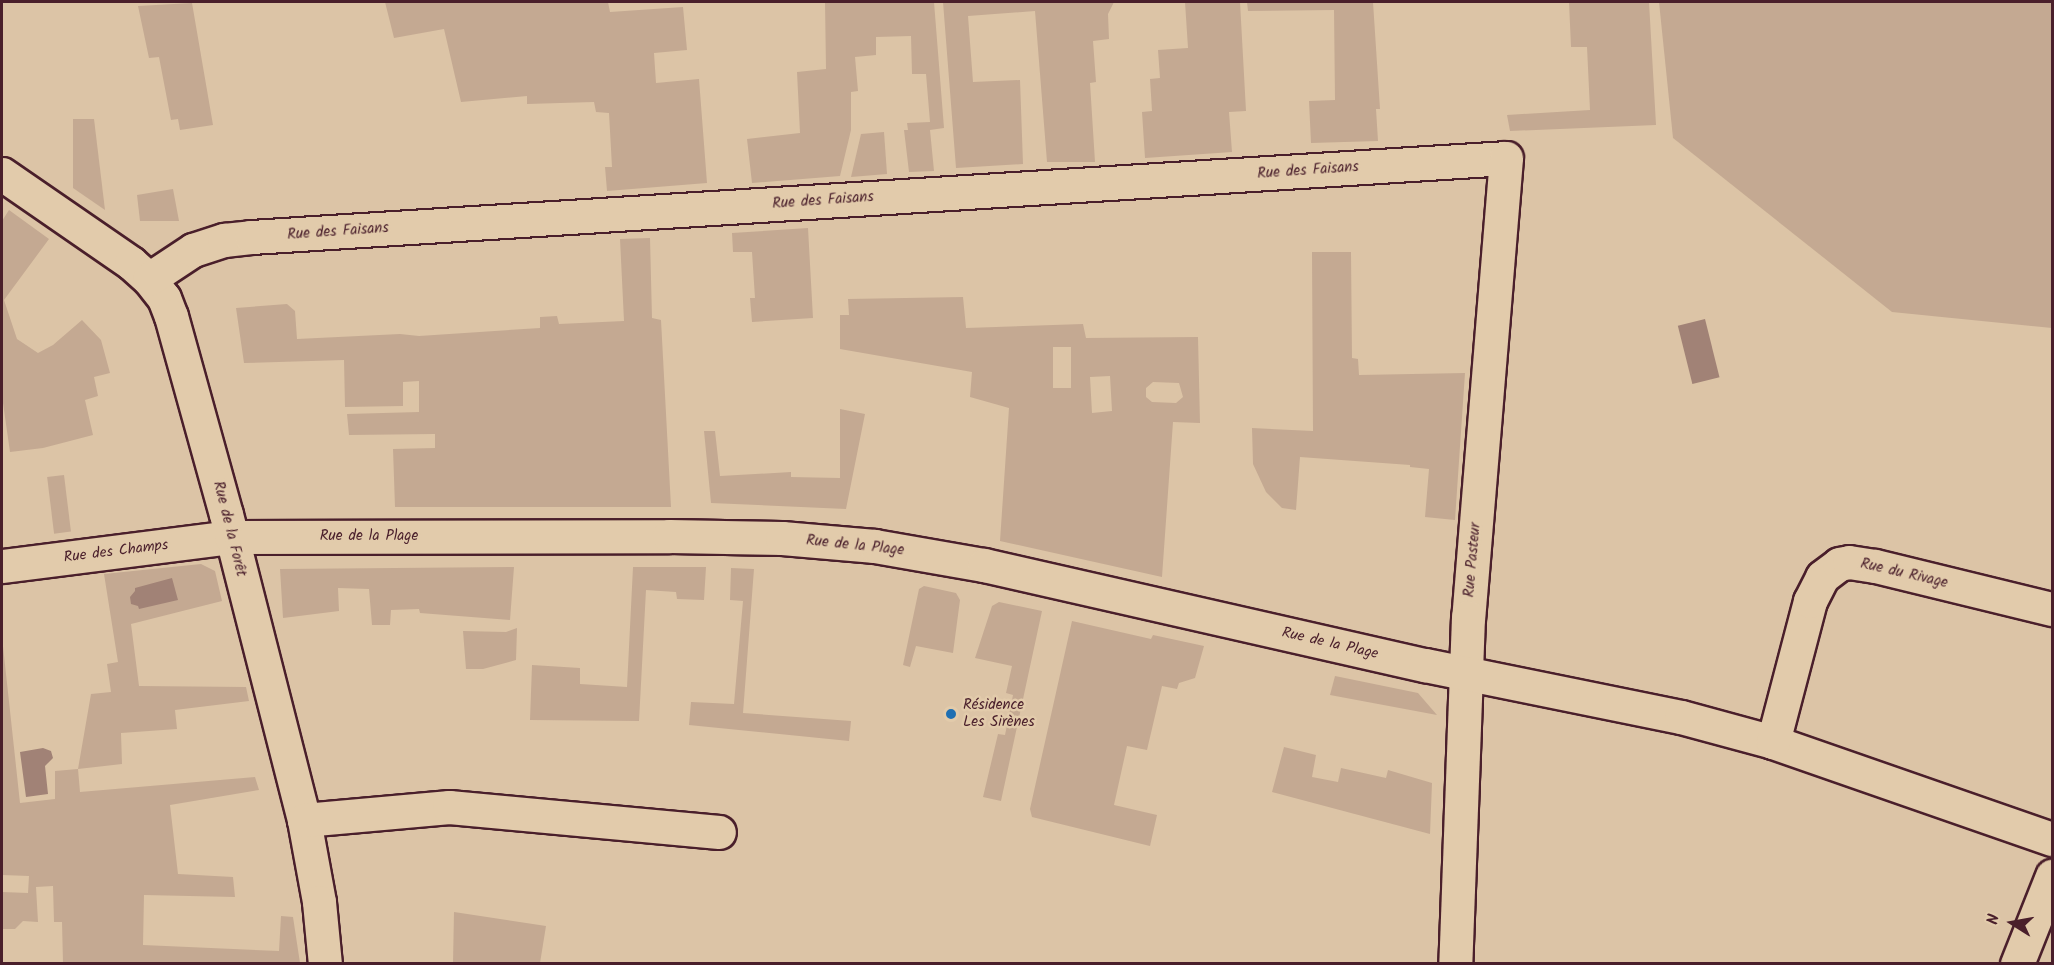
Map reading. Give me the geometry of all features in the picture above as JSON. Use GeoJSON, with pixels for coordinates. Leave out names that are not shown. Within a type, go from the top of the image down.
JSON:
{"type":"FeatureCollection","features":[{"type":"Feature","properties":{"kind":"street","name":"Rue des Faisans"},"geometry":{"type":"LineString","coordinates":[[149,279],[193,250],[224,240],[251,237],[1506,158]]}},
{"type":"Feature","properties":{"kind":"street","name":"Rue Pasteur"},"geometry":{"type":"LineString","coordinates":[[1455,963],[1465,674],[1506,158]]}},
{"type":"Feature","properties":{"kind":"street","name":"Rue de la Forêt"},"geometry":{"type":"LineString","coordinates":[[2,174],[112,248],[149,279],[164,298],[179,340],[304,820],[319,902],[325,963]]}},
{"type":"Feature","properties":{"kind":"street","name":"Rue de la Plage"},"geometry":{"type":"LineString","coordinates":[[231,537],[782,538],[874,546],[984,566],[1465,674]]}},
{"type":"Feature","properties":{"kind":"street","name":"Rue des Champs"},"geometry":{"type":"LineString","coordinates":[[2,566],[231,537]]}},
{"type":"Feature","properties":{"kind":"street","name":"Rue du Rivage"},"geometry":{"type":"LineString","coordinates":[[1773,742],[1810,601],[1822,577],[1839,564],[1849,562],[1875,566],[2052,609]]}},
{"type":"Feature","properties":{"kind":"street"},"geometry":{"type":"LineString","coordinates":[[1465,674],[1641,708],[1773,742],[2052,839]]}},
{"type":"Feature","properties":{"kind":"street"},"geometry":{"type":"LineString","coordinates":[[304,820],[449,807],[719,832]]}},
{"type":"Feature","properties":{"kind":"street"},"geometry":{"type":"LineString","coordinates":[[2017,963],[2052,876]]}},
{"type":"Feature","properties":{"kind":"shaded area"},"geometry":{"type":"Polygon","coordinates":[[[385,2],[608,2],[610,12],[683,7],[687,50],[654,53],[656,83],[699,79],[707,183],[607,191],[605,167],[612,167],[609,113],[596,112],[594,102],[527,104],[527,96],[461,102],[444,29],[394,38],[385,2]]]}},
{"type":"Feature","properties":{"kind":"shaded area"},"geometry":{"type":"Polygon","coordinates":[[[825,2],[934,2],[944,128],[930,130],[934,171],[909,172],[904,130],[908,130],[907,123],[930,122],[926,74],[912,74],[911,36],[876,37],[876,55],[855,57],[858,91],[851,92],[851,130],[840,176],[752,183],[747,139],[800,133],[797,72],[826,69],[825,2]]]}},
{"type":"Feature","properties":{"kind":"shaded area"},"geometry":{"type":"Polygon","coordinates":[[[943,2],[1114,2],[1108,14],[1109,39],[1093,41],[1096,82],[1090,83],[1095,162],[1047,162],[1035,11],[968,16],[973,82],[1020,80],[1023,164],[956,168],[943,2]]]}},
{"type":"Feature","properties":{"kind":"shaded area"},"geometry":{"type":"Polygon","coordinates":[[[1185,2],[1240,2],[1246,111],[1229,112],[1232,152],[1145,158],[1142,112],[1152,111],[1150,79],[1160,78],[1158,50],[1188,48],[1185,2]]]}},
{"type":"Feature","properties":{"kind":"shaded area"},"geometry":{"type":"Polygon","coordinates":[[[1247,2],[1373,2],[1380,109],[1376,109],[1378,141],[1311,143],[1309,101],[1335,100],[1334,10],[1248,11],[1247,2]]]}},
{"type":"Feature","properties":{"kind":"shaded area"},"geometry":{"type":"Polygon","coordinates":[[[1569,2],[1649,2],[1656,125],[1510,131],[1507,115],[1590,110],[1587,47],[1571,47],[1569,2]]]}},
{"type":"Feature","properties":{"kind":"shaded area"},"geometry":{"type":"Polygon","coordinates":[[[1659,2],[2052,2],[2052,328],[1892,312],[1673,138],[1659,2]]]}},
{"type":"Feature","properties":{"kind":"shaded area"},"geometry":{"type":"Polygon","coordinates":[[[192,3],[213,125],[180,130],[178,119],[171,120],[159,57],[149,58],[138,6],[192,3]]]}},
{"type":"Feature","properties":{"kind":"shaded area"},"geometry":{"type":"Polygon","coordinates":[[[73,119],[94,119],[105,210],[73,188],[73,119]]]}},
{"type":"Feature","properties":{"kind":"shaded area"},"geometry":{"type":"Polygon","coordinates":[[[884,132],[887,174],[851,177],[861,134],[884,132]]]}},
{"type":"Feature","properties":{"kind":"shaded area"},"geometry":{"type":"Polygon","coordinates":[[[173,189],[179,221],[140,221],[137,195],[173,189]]]}},
{"type":"Feature","properties":{"kind":"shaded area"},"geometry":{"type":"Polygon","coordinates":[[[9,210],[49,239],[4,300],[17,339],[38,353],[53,345],[82,320],[101,340],[110,373],[94,377],[98,396],[85,400],[93,435],[43,448],[10,452],[2,396],[2,221],[9,210]]]}},
{"type":"Feature","properties":{"kind":"shaded area"},"geometry":{"type":"Polygon","coordinates":[[[808,228],[813,318],[752,322],[750,298],[755,298],[752,252],[733,252],[732,233],[808,228]]]}},
{"type":"Feature","properties":{"kind":"shaded area"},"geometry":{"type":"Polygon","coordinates":[[[650,238],[652,318],[661,320],[671,507],[395,507],[393,449],[435,448],[435,434],[349,435],[347,414],[419,412],[419,381],[403,382],[403,406],[345,407],[344,360],[244,363],[236,308],[287,304],[295,311],[297,339],[400,334],[419,336],[540,328],[540,317],[557,316],[559,324],[624,321],[620,239],[650,238]]]}},
{"type":"Feature","properties":{"kind":"shaded area"},"geometry":{"type":"Polygon","coordinates":[[[1312,252],[1351,252],[1352,358],[1358,359],[1359,375],[1465,373],[1455,520],[1425,517],[1429,469],[1410,467],[1410,465],[1300,457],[1296,510],[1282,508],[1266,492],[1253,464],[1252,428],[1313,431],[1312,252]]]}},
{"type":"Feature","properties":{"kind":"shaded area"},"geometry":{"type":"Polygon","coordinates":[[[963,297],[966,328],[1083,324],[1086,338],[1198,337],[1200,423],[1173,422],[1162,577],[1000,541],[1009,408],[970,397],[972,372],[840,349],[840,315],[849,315],[848,299],[963,297]],[[1053,347],[1053,388],[1071,388],[1071,347],[1053,347]],[[1110,376],[1090,377],[1092,413],[1112,411],[1110,376]],[[1153,382],[1146,388],[1146,397],[1152,402],[1176,403],[1183,397],[1179,383],[1153,382]]]}},
{"type":"Feature","properties":{"kind":"shaded area"},"geometry":{"type":"Polygon","coordinates":[[[1705,319],[1720,377],[1692,384],[1678,326],[1705,319]]]}},
{"type":"Feature","properties":{"kind":"shaded area"},"geometry":{"type":"Polygon","coordinates":[[[840,409],[865,414],[846,509],[711,503],[704,431],[715,431],[720,476],[791,472],[791,477],[840,478],[840,409]]]}},
{"type":"Feature","properties":{"kind":"shaded area"},"geometry":{"type":"Polygon","coordinates":[[[64,475],[71,532],[54,534],[47,477],[64,475]]]}},
{"type":"Feature","properties":{"kind":"shaded area"},"geometry":{"type":"Polygon","coordinates":[[[201,564],[215,571],[222,601],[131,624],[139,686],[246,687],[249,701],[175,710],[177,729],[121,733],[122,764],[78,769],[91,694],[111,692],[107,664],[118,662],[104,574],[201,564]]]}},
{"type":"Feature","properties":{"kind":"shaded area"},"geometry":{"type":"Polygon","coordinates":[[[514,567],[510,620],[420,613],[419,609],[391,610],[390,625],[372,625],[369,589],[338,588],[339,611],[283,618],[280,569],[514,567]]]}},
{"type":"Feature","properties":{"kind":"shaded area"},"geometry":{"type":"Polygon","coordinates":[[[633,567],[706,567],[704,600],[677,599],[676,592],[646,590],[639,721],[530,720],[532,665],[580,668],[580,684],[627,687],[633,567]]]}},
{"type":"Feature","properties":{"kind":"shaded area"},"geometry":{"type":"Polygon","coordinates":[[[731,568],[754,569],[743,713],[851,721],[849,741],[689,725],[691,702],[734,704],[743,601],[730,600],[731,568]]]}},
{"type":"Feature","properties":{"kind":"shaded area"},"geometry":{"type":"Polygon","coordinates":[[[172,578],[178,600],[139,609],[138,606],[131,604],[130,597],[135,588],[172,578]]]}},
{"type":"Feature","properties":{"kind":"shaded area"},"geometry":{"type":"Polygon","coordinates":[[[924,586],[956,593],[960,600],[953,653],[916,646],[910,667],[903,665],[919,589],[924,586]]]}},
{"type":"Feature","properties":{"kind":"shaded area"},"geometry":{"type":"Polygon","coordinates":[[[999,602],[1042,611],[1001,801],[983,797],[998,734],[1005,735],[1013,695],[1006,693],[1012,666],[975,658],[992,606],[999,602]]]}},
{"type":"Feature","properties":{"kind":"shaded area"},"geometry":{"type":"Polygon","coordinates":[[[1072,621],[1151,639],[1153,635],[1204,646],[1195,678],[1179,683],[1177,689],[1162,686],[1147,750],[1127,746],[1114,805],[1157,815],[1150,846],[1032,817],[1030,809],[1072,621]]]}},
{"type":"Feature","properties":{"kind":"shaded area"},"geometry":{"type":"Polygon","coordinates":[[[517,628],[516,660],[483,669],[466,669],[463,631],[506,632],[517,628]]]}},
{"type":"Feature","properties":{"kind":"shaded area"},"geometry":{"type":"Polygon","coordinates":[[[2,637],[20,803],[55,799],[55,771],[78,769],[80,792],[255,777],[259,790],[170,805],[178,874],[233,877],[235,897],[144,895],[143,945],[279,951],[281,916],[293,917],[300,963],[63,963],[62,922],[54,922],[53,886],[36,887],[38,922],[23,921],[15,929],[2,929],[2,892],[28,893],[29,876],[2,875],[2,637]]]}},
{"type":"Feature","properties":{"kind":"shaded area"},"geometry":{"type":"Polygon","coordinates":[[[1335,676],[1418,693],[1437,715],[1330,695],[1335,676]]]}},
{"type":"Feature","properties":{"kind":"shaded area"},"geometry":{"type":"Polygon","coordinates":[[[1284,747],[1316,755],[1312,777],[1338,782],[1341,768],[1386,778],[1388,770],[1432,783],[1430,834],[1272,792],[1284,747]]]}},
{"type":"Feature","properties":{"kind":"shaded area"},"geometry":{"type":"Polygon","coordinates":[[[43,748],[51,751],[53,758],[45,766],[48,794],[26,797],[20,752],[43,748]]]}},
{"type":"Feature","properties":{"kind":"shaded area"},"geometry":{"type":"Polygon","coordinates":[[[454,912],[546,926],[540,963],[453,963],[454,912]]]}},
{"type":"Feature","properties":{"kind":"place","name":"Résidence Les Sirènes"},"geometry":{"type":"Point","coordinates":[951,714]}}]}
